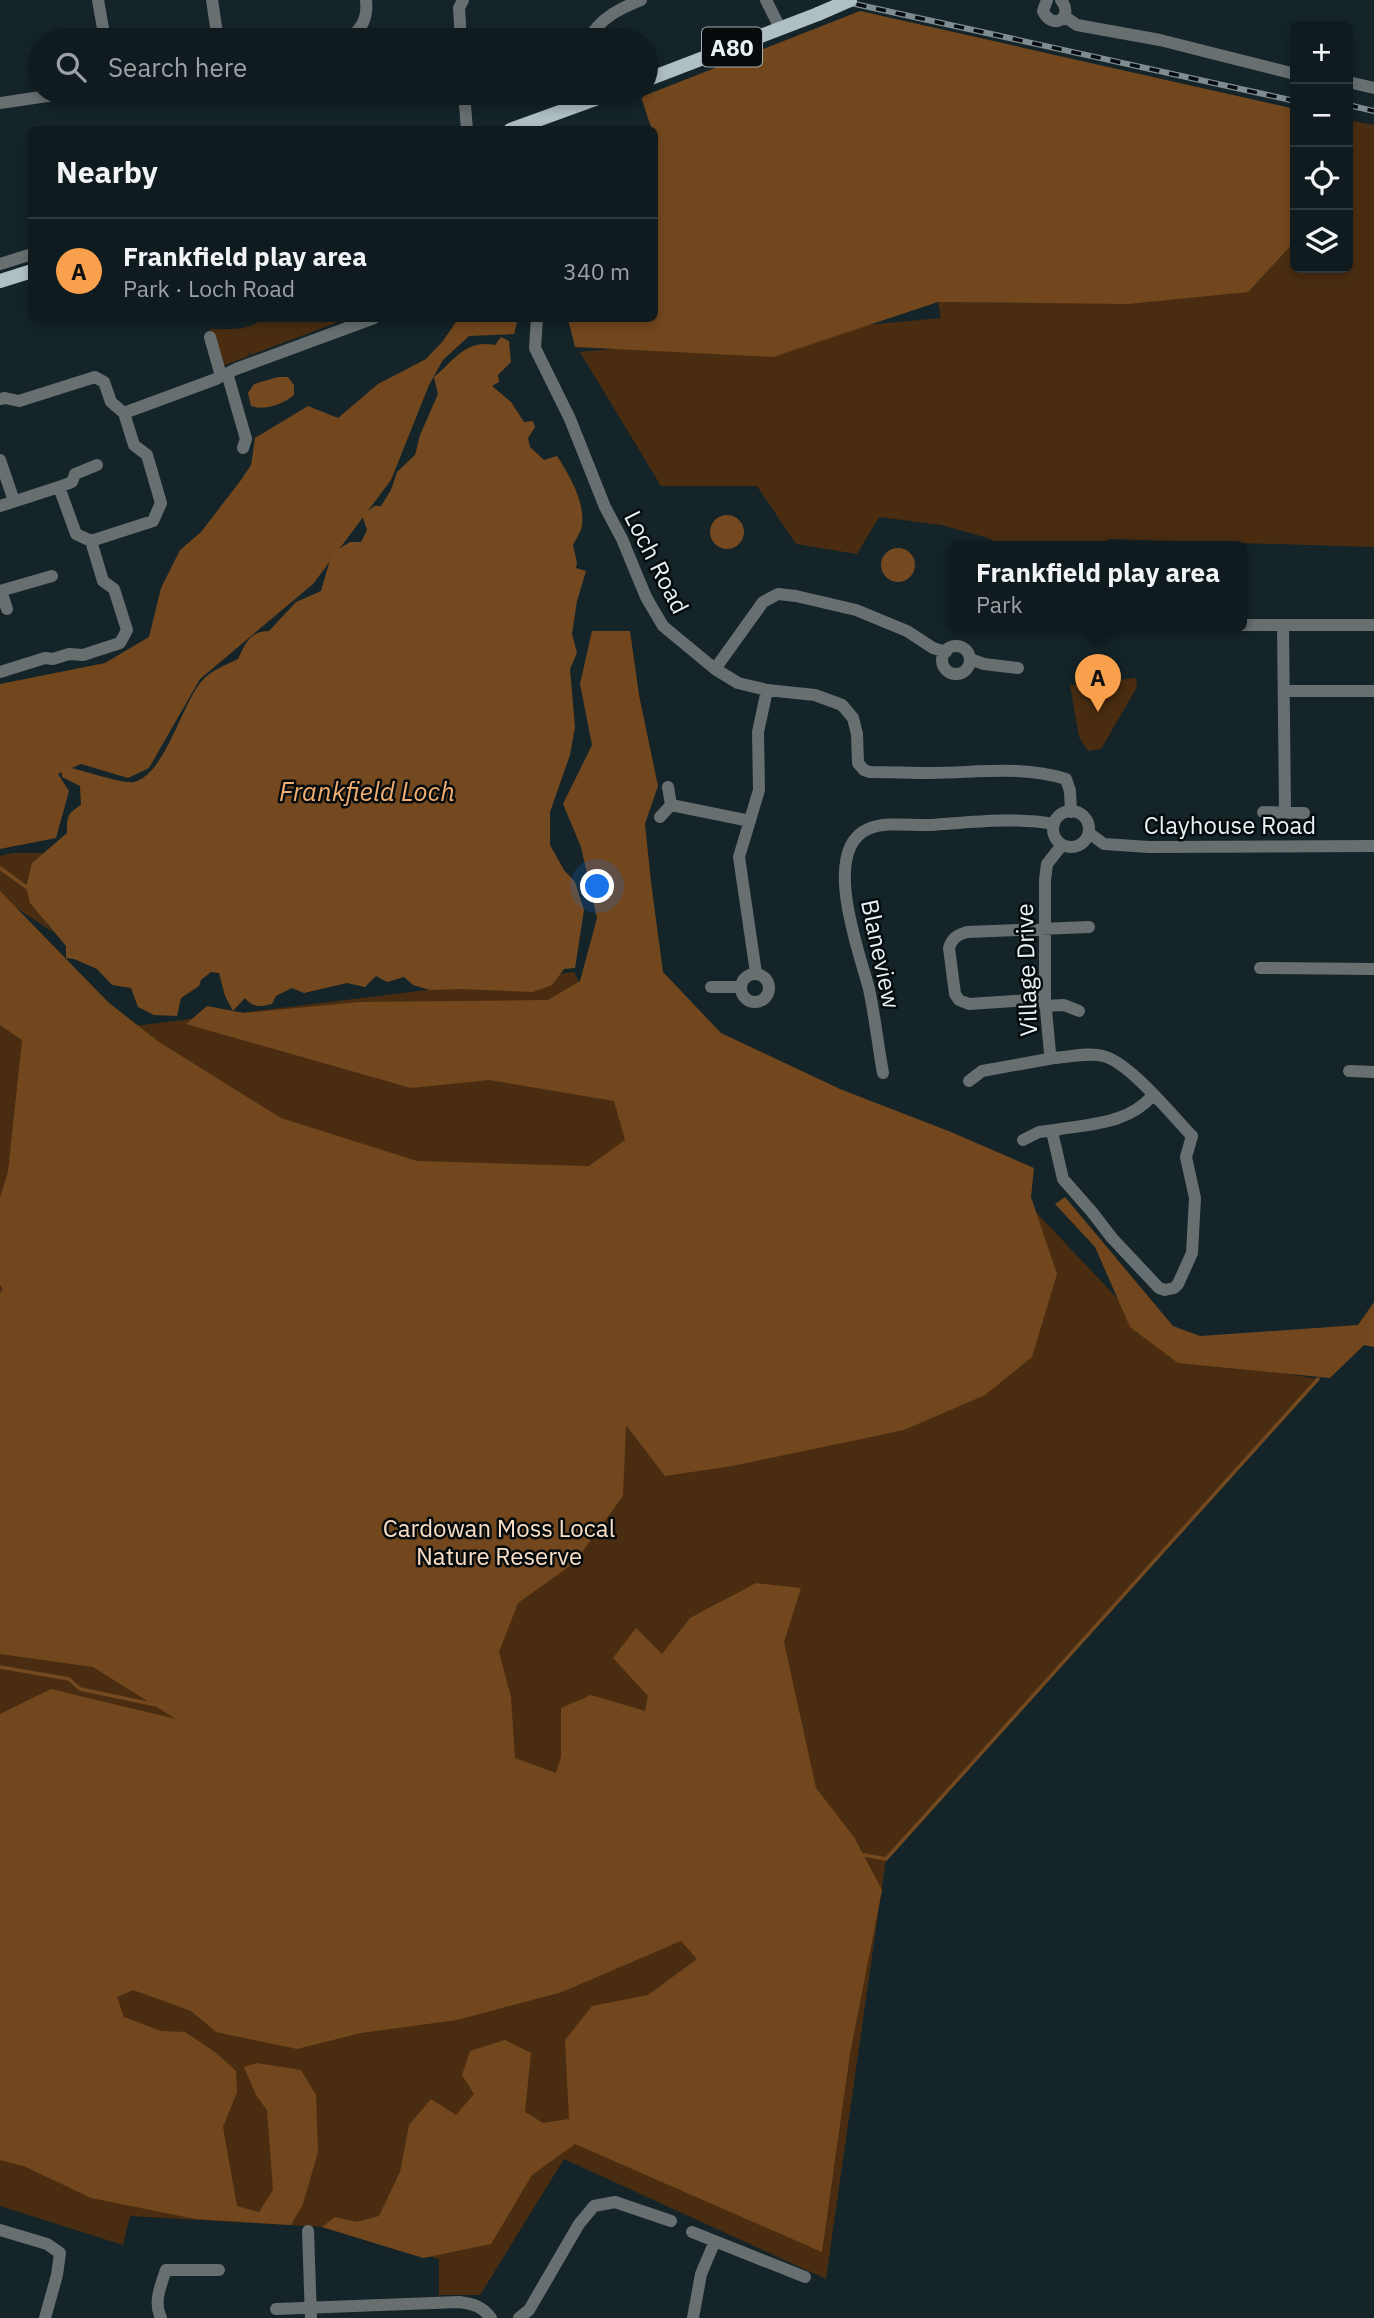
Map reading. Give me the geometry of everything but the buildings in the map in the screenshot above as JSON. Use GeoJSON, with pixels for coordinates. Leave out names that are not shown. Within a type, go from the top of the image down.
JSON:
{"type":"FeatureCollection","features":[{"type":"Feature","properties":{"kind":"main road","name":"A80"},"geometry":{"type":"LineString","coordinates":[[658,75],[850,0]]}},
{"type":"Feature","properties":{"kind":"main road"},"geometry":{"type":"LineString","coordinates":[[519,126],[563,105]]}},
{"type":"Feature","properties":{"kind":"main road"},"geometry":{"type":"LineString","coordinates":[[0,281],[28,272]]}},
{"type":"Feature","properties":{"kind":"street"},"geometry":{"type":"LineString","coordinates":[[98,0],[102,28]]}},
{"type":"Feature","properties":{"kind":"street"},"geometry":{"type":"LineString","coordinates":[[212,0],[216,28]]}},
{"type":"Feature","properties":{"kind":"street"},"geometry":{"type":"LineString","coordinates":[[362,28],[367,12],[366,0]]}},
{"type":"Feature","properties":{"kind":"street"},"geometry":{"type":"LineString","coordinates":[[460,28],[459,8],[463,0]]}},
{"type":"Feature","properties":{"kind":"street"},"geometry":{"type":"LineString","coordinates":[[594,28],[619,9],[642,0]]}},
{"type":"Feature","properties":{"kind":"street"},"geometry":{"type":"LineString","coordinates":[[766,0],[780,28]]}},
{"type":"Feature","properties":{"kind":"street"},"geometry":{"type":"LineString","coordinates":[[1048,0],[1043,7],[1046,18],[1058,21],[1064,16],[1066,9],[1062,0]]}},
{"type":"Feature","properties":{"kind":"street"},"geometry":{"type":"LineString","coordinates":[[1064,16],[1077,25],[1160,40],[1290,73]]}},
{"type":"Feature","properties":{"kind":"street"},"geometry":{"type":"LineString","coordinates":[[1353,83],[1374,88]]}},
{"type":"Feature","properties":{"kind":"street"},"geometry":{"type":"LineString","coordinates":[[0,100],[28,97]]}},
{"type":"Feature","properties":{"kind":"street"},"geometry":{"type":"LineString","coordinates":[[465,105],[467,126]]}},
{"type":"Feature","properties":{"kind":"street"},"geometry":{"type":"LineString","coordinates":[[0,264],[28,255]]}},
{"type":"Feature","properties":{"kind":"street"},"geometry":{"type":"LineString","coordinates":[[124,413],[363,322]]}},
{"type":"Feature","properties":{"kind":"street","name":"Loch Road"},"geometry":{"type":"LineString","coordinates":[[537,322],[535,348],[570,419],[596,478],[605,507],[622,539],[646,597],[663,626],[715,669],[738,683],[766,690],[816,695],[842,705],[853,718],[857,734],[858,763],[864,770],[930,773],[1003,770],[1052,774],[1066,779],[1071,811]]}},
{"type":"Feature","properties":{"kind":"street"},"geometry":{"type":"LineString","coordinates":[[210,337],[246,439],[243,448]]}},
{"type":"Feature","properties":{"kind":"street"},"geometry":{"type":"LineString","coordinates":[[0,399],[19,401],[95,377],[104,382],[111,402],[124,413],[134,445],[147,455],[161,503],[153,521],[90,541],[76,534],[59,487]]}},
{"type":"Feature","properties":{"kind":"street"},"geometry":{"type":"LineString","coordinates":[[0,460],[14,502]]}},
{"type":"Feature","properties":{"kind":"street"},"geometry":{"type":"LineString","coordinates":[[0,506],[72,482],[75,474],[97,465]]}},
{"type":"Feature","properties":{"kind":"street"},"geometry":{"type":"LineString","coordinates":[[0,672],[45,658],[83,655],[120,643],[127,630],[114,589],[103,580],[90,541]]}},
{"type":"Feature","properties":{"kind":"street"},"geometry":{"type":"LineString","coordinates":[[7,609],[0,591],[52,576]]}},
{"type":"Feature","properties":{"kind":"street"},"geometry":{"type":"LineString","coordinates":[[715,669],[763,602],[778,594],[856,610],[907,631],[933,648],[946,652],[958,647],[966,651],[970,659],[984,664],[1018,668]]}},
{"type":"Feature","properties":{"kind":"street"},"geometry":{"type":"LineString","coordinates":[[1247,625],[1374,625]]}},
{"type":"Feature","properties":{"kind":"street"},"geometry":{"type":"LineString","coordinates":[[1283,625],[1285,813]]}},
{"type":"Feature","properties":{"kind":"street"},"geometry":{"type":"LineString","coordinates":[[946,652],[943,664],[952,673],[965,671],[970,659]]}},
{"type":"Feature","properties":{"kind":"street"},"geometry":{"type":"LineString","coordinates":[[756,974],[739,858],[759,790],[758,732],[766,690]]}},
{"type":"Feature","properties":{"kind":"street"},"geometry":{"type":"LineString","coordinates":[[1285,691],[1374,691]]}},
{"type":"Feature","properties":{"kind":"street"},"geometry":{"type":"LineString","coordinates":[[668,787],[671,806]]}},
{"type":"Feature","properties":{"kind":"street"},"geometry":{"type":"LineString","coordinates":[[671,806],[750,821]]}},
{"type":"Feature","properties":{"kind":"street"},"geometry":{"type":"LineString","coordinates":[[660,817],[671,806]]}},
{"type":"Feature","properties":{"kind":"street"},"geometry":{"type":"LineString","coordinates":[[1071,811],[1085,817],[1089,834],[1084,842],[1076,847],[1062,845],[1054,836],[1054,824],[1064,813],[1071,811]]}},
{"type":"Feature","properties":{"kind":"street"},"geometry":{"type":"LineString","coordinates":[[1263,813],[1304,813]]}},
{"type":"Feature","properties":{"kind":"street","name":"Blaneview"},"geometry":{"type":"LineString","coordinates":[[883,1073],[869,990],[851,927],[845,887],[845,864],[854,840],[867,829],[886,825],[917,826],[1026,819],[1054,824]]}},
{"type":"Feature","properties":{"kind":"street","name":"Clayhouse Road"},"geometry":{"type":"LineString","coordinates":[[1089,834],[1104,844],[1149,847],[1374,846]]}},
{"type":"Feature","properties":{"kind":"street","name":"Village Drive"},"geometry":{"type":"LineString","coordinates":[[1055,1130],[1054,1141],[1063,1179],[1128,1257],[1159,1287],[1165,1290],[1178,1284],[1192,1253],[1195,1198],[1186,1157],[1192,1136],[1129,1070],[1108,1057],[1101,1055],[1054,1058],[1050,1053],[1045,1003],[1045,871],[1047,863],[1062,845]]}},
{"type":"Feature","properties":{"kind":"street"},"geometry":{"type":"LineString","coordinates":[[1079,1011],[1064,1005],[1045,1003],[969,1003],[959,1000],[955,994],[949,948],[956,936],[967,932],[1089,927]]}},
{"type":"Feature","properties":{"kind":"street"},"geometry":{"type":"LineString","coordinates":[[1260,968],[1374,969]]}},
{"type":"Feature","properties":{"kind":"street"},"geometry":{"type":"LineString","coordinates":[[756,974],[768,981],[769,991],[760,1002],[750,1001],[743,996],[741,987],[747,976],[756,974]]}},
{"type":"Feature","properties":{"kind":"street"},"geometry":{"type":"LineString","coordinates":[[711,987],[741,987]]}},
{"type":"Feature","properties":{"kind":"street"},"geometry":{"type":"LineString","coordinates":[[969,1081],[982,1071],[1054,1058]]}},
{"type":"Feature","properties":{"kind":"street"},"geometry":{"type":"LineString","coordinates":[[1349,1071],[1374,1072]]}},
{"type":"Feature","properties":{"kind":"street"},"geometry":{"type":"LineString","coordinates":[[1023,1140],[1039,1132],[1118,1119],[1144,1105],[1153,1095]]}},
{"type":"Feature","properties":{"kind":"street"},"geometry":{"type":"LineString","coordinates":[[519,2318],[529,2310],[579,2224],[594,2206],[615,2202],[671,2221]]}},
{"type":"Feature","properties":{"kind":"street"},"geometry":{"type":"LineString","coordinates":[[0,2230],[47,2244],[60,2253],[45,2318]]}},
{"type":"Feature","properties":{"kind":"street"},"geometry":{"type":"LineString","coordinates":[[308,2231],[311,2313]]}},
{"type":"Feature","properties":{"kind":"street"},"geometry":{"type":"LineString","coordinates":[[692,2232],[806,2277]]}},
{"type":"Feature","properties":{"kind":"street"},"geometry":{"type":"LineString","coordinates":[[693,2318],[701,2274],[715,2241]]}},
{"type":"Feature","properties":{"kind":"street"},"geometry":{"type":"LineString","coordinates":[[161,2318],[157,2299],[166,2270],[219,2270]]}},
{"type":"Feature","properties":{"kind":"street"},"geometry":{"type":"LineString","coordinates":[[276,2309],[311,2313],[395,2304],[459,2302],[475,2305],[491,2318]]}},
{"type":"Feature","properties":{"kind":"street"},"geometry":{"type":"LineString","coordinates":[[395,2304],[397,2318]]}},
{"type":"Feature","properties":{"kind":"green space"},"geometry":{"type":"Polygon","coordinates":[[[860,11],[1290,108],[1290,246],[1248,292],[1128,304],[938,302],[773,357],[575,347],[569,322],[658,322],[658,126],[651,126],[644,105],[658,105],[658,90],[860,11]]]}},
{"type":"Feature","properties":{"kind":"green space"},"geometry":{"type":"Polygon","coordinates":[[[1353,121],[1374,125],[1374,547],[1247,543],[1247,541],[992,541],[942,525],[879,517],[857,554],[796,544],[757,486],[661,486],[580,352],[941,318],[938,302],[1043,303],[1290,217],[1290,273],[1353,273],[1353,121]]]}},
{"type":"Feature","properties":{"kind":"green space"},"geometry":{"type":"Polygon","coordinates":[[[338,322],[251,355],[249,351],[249,356],[222,366],[210,329],[231,329],[257,323],[338,322]]]}},
{"type":"Feature","properties":{"kind":"green space"},"geometry":{"type":"Polygon","coordinates":[[[456,322],[517,322],[514,334],[469,336],[443,360],[429,385],[391,480],[313,584],[200,679],[149,768],[128,778],[81,764],[58,774],[69,791],[56,838],[0,849],[0,684],[105,663],[149,637],[161,588],[180,550],[201,532],[241,480],[251,465],[255,438],[308,406],[338,418],[378,384],[426,359],[456,322]]]}},
{"type":"Feature","properties":{"kind":"green space","name":"Cardowan Moss Local Nature Reserve"},"geometry":{"type":"Polygon","coordinates":[[[592,631],[630,631],[639,695],[658,786],[645,824],[663,972],[721,1033],[840,1089],[1034,1168],[1031,1197],[1057,1274],[1032,1357],[985,1395],[904,1430],[732,1466],[665,1476],[626,1425],[623,1496],[574,1563],[518,1603],[499,1652],[511,1697],[515,1758],[556,1773],[561,1757],[561,1708],[591,1695],[645,1711],[648,1696],[613,1658],[636,1628],[662,1654],[690,1618],[756,1583],[801,1588],[784,1642],[816,1788],[854,1837],[882,1890],[850,2054],[822,2252],[575,2144],[532,2175],[491,2244],[423,2258],[322,2227],[335,2217],[357,2222],[379,2216],[400,2172],[409,2125],[431,2099],[456,2115],[474,2094],[462,2075],[470,2051],[505,2040],[531,2053],[525,2112],[543,2123],[569,2119],[565,2040],[592,2006],[648,1995],[697,1959],[681,1941],[562,1992],[457,2020],[361,2033],[297,2049],[216,2032],[191,2011],[133,1990],[117,1997],[124,2017],[161,2031],[185,2032],[215,2052],[236,2071],[237,2092],[223,2127],[237,2206],[259,2212],[273,2190],[267,2110],[256,2095],[244,2067],[257,2063],[301,2070],[316,2095],[318,2152],[303,2204],[291,2225],[195,2219],[91,2198],[26,2167],[0,2160],[0,1714],[51,1689],[176,1719],[93,1667],[0,1654],[0,1293],[3,1289],[0,1285],[0,1198],[8,1172],[22,1040],[0,1025],[0,891],[108,1002],[159,1042],[281,1118],[417,1161],[589,1166],[625,1140],[614,1101],[489,1080],[411,1088],[186,1024],[207,1006],[244,1013],[360,1002],[548,1000],[580,981],[597,918],[581,847],[563,804],[592,745],[580,684],[592,631]]]}},
{"type":"Feature","properties":{"kind":"green space"},"geometry":{"type":"Polygon","coordinates":[[[1136,678],[1137,687],[1101,749],[1088,751],[1079,737],[1070,685],[1136,678]]]}},
{"type":"Feature","properties":{"kind":"green space"},"geometry":{"type":"Polygon","coordinates":[[[13,853],[44,853],[32,863],[47,924],[54,933],[0,897],[0,856],[13,853]]]}},
{"type":"Feature","properties":{"kind":"green space","name":"Cardowan Moss Local Nature Reserve"},"geometry":{"type":"Polygon","coordinates":[[[0,926],[45,1037],[574,972],[616,1056],[980,1153],[1170,1354],[1318,1379],[886,1859],[826,2279],[564,2159],[480,2295],[439,2295],[439,2259],[322,2227],[130,2216],[123,2245],[0,2206],[0,926]]]}},
{"type":"Feature","properties":{"kind":"green space"},"geometry":{"type":"Polygon","coordinates":[[[1065,1197],[1173,1326],[1200,1336],[1358,1325],[1374,1302],[1374,1347],[1364,1345],[1330,1378],[1178,1363],[1130,1327],[1095,1247],[1055,1204],[1065,1197]]]}},
{"type":"Feature","properties":{"kind":"water","name":"Frankfield Loch"},"geometry":{"type":"Polygon","coordinates":[[[501,337],[509,341],[511,362],[498,375],[499,382],[492,386],[511,402],[524,422],[533,421],[535,427],[528,438],[530,447],[544,460],[557,456],[575,489],[581,507],[581,528],[573,545],[576,568],[586,571],[577,601],[572,634],[577,653],[570,669],[575,727],[570,755],[550,812],[550,845],[564,870],[575,882],[584,910],[575,968],[564,969],[552,985],[533,992],[430,990],[413,985],[404,977],[387,982],[376,976],[365,987],[347,983],[304,993],[292,988],[276,996],[272,1004],[264,1006],[254,1005],[245,998],[233,1011],[225,996],[219,973],[211,972],[201,980],[199,986],[181,998],[177,1016],[154,1015],[138,1007],[131,988],[112,985],[97,969],[66,958],[66,946],[30,903],[26,887],[32,863],[67,833],[69,816],[81,805],[80,786],[62,777],[62,771],[71,768],[129,782],[145,776],[164,753],[201,682],[213,671],[238,659],[249,639],[257,633],[269,631],[296,602],[321,591],[332,553],[350,542],[361,542],[367,530],[362,515],[375,506],[381,506],[391,490],[397,472],[415,455],[420,435],[438,394],[434,377],[468,348],[495,345],[501,337]]]}},
{"type":"Feature","properties":{"kind":"water"},"geometry":{"type":"Polygon","coordinates":[[[288,377],[294,385],[294,395],[274,406],[251,406],[248,393],[254,384],[288,377]]]}},
{"type":"Feature","properties":{"kind":"water"},"geometry":{"type":"Polygon","coordinates":[[[727,515],[739,520],[744,532],[739,544],[727,549],[715,544],[710,532],[715,520],[727,515]]]}},
{"type":"Feature","properties":{"kind":"water"},"geometry":{"type":"Polygon","coordinates":[[[898,548],[910,553],[915,565],[910,577],[898,582],[886,577],[881,565],[886,553],[898,548]]]}},
{"type":"Feature","properties":{"kind":"waterway"},"geometry":{"type":"LineString","coordinates":[[0,868],[26,887]]}},
{"type":"Feature","properties":{"kind":"waterway"},"geometry":{"type":"LineString","coordinates":[[0,1667],[69,1679],[80,1689],[754,1834],[886,1859],[1318,1379]]}},
{"type":"Feature","properties":{"kind":"railway"},"geometry":{"type":"LineString","coordinates":[[837,0],[1290,100]]}},
{"type":"Feature","properties":{"kind":"railway"},"geometry":{"type":"LineString","coordinates":[[1353,106],[1374,111]]}},
{"type":"Feature","properties":{"kind":"place","name":"Frankfield play area"},"geometry":{"type":"Point","coordinates":[1098,712]}}]}
